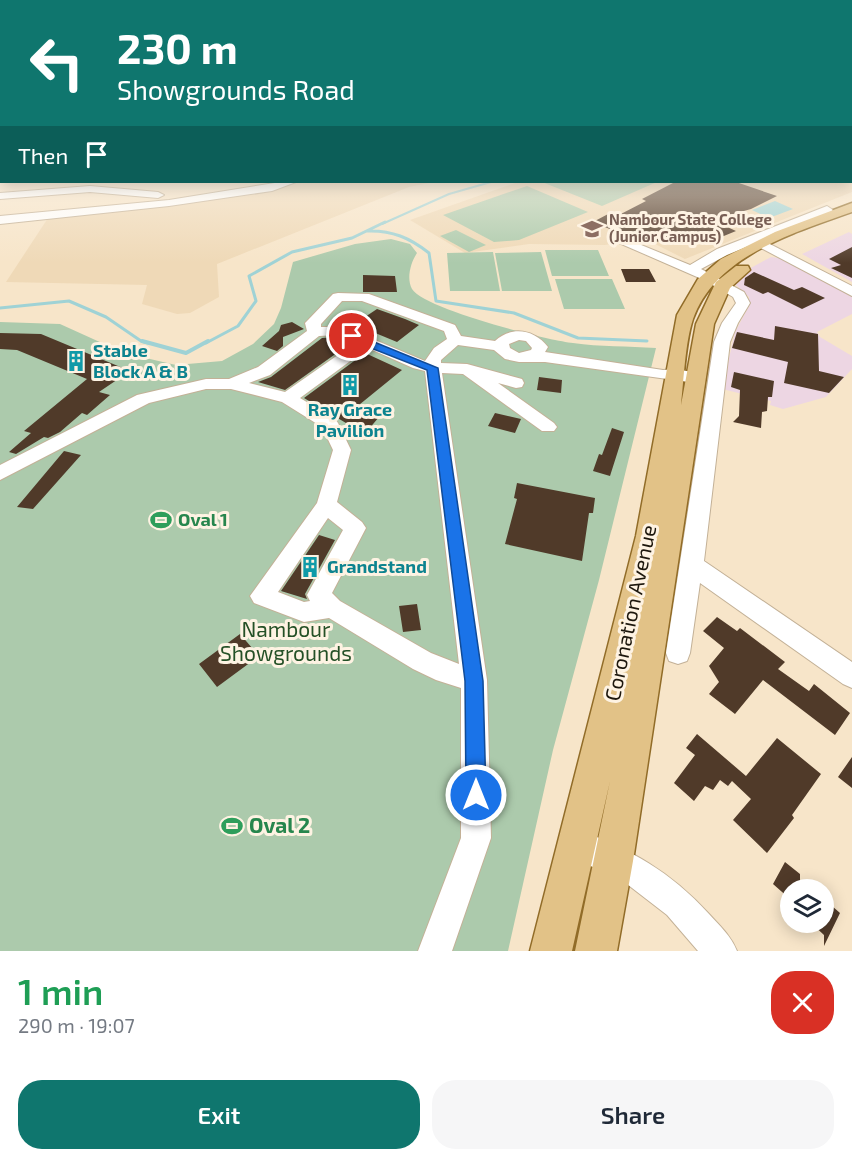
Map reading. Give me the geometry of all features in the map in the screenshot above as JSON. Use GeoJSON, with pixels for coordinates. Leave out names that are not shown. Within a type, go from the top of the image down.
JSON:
{"type":"FeatureCollection","features":[{"type":"Feature","properties":{"kind":"main road","name":"Coronation Avenue"},"geometry":{"type":"LineString","coordinates":[[550,951],[579,844],[686,376],[705,324],[716,281],[749,264],[770,247],[852,207]]}},
{"type":"Feature","properties":{"kind":"main road","name":"Coronation Avenue"},"geometry":{"type":"LineString","coordinates":[[770,247],[852,217]]}},
{"type":"Feature","properties":{"kind":"main road","name":"Coronation Avenue"},"geometry":{"type":"LineString","coordinates":[[596,951],[614,861],[686,376]]}},
{"type":"Feature","properties":{"kind":"street"},"geometry":{"type":"LineString","coordinates":[[0,220],[205,198],[272,188],[288,183]]}},
{"type":"Feature","properties":{"kind":"street"},"geometry":{"type":"LineString","coordinates":[[0,196],[90,189],[205,198]]}},
{"type":"Feature","properties":{"kind":"street"},"geometry":{"type":"LineString","coordinates":[[690,270],[722,252],[827,210]]}},
{"type":"Feature","properties":{"kind":"street"},"geometry":{"type":"LineString","coordinates":[[625,243],[716,281],[739,295],[743,303],[722,342],[678,653]]}},
{"type":"Feature","properties":{"kind":"street"},"geometry":{"type":"LineString","coordinates":[[770,247],[852,292]]}},
{"type":"Feature","properties":{"kind":"street"},"geometry":{"type":"LineString","coordinates":[[315,333],[313,323],[338,297],[364,297],[450,328],[455,340]]}},
{"type":"Feature","properties":{"kind":"street"},"geometry":{"type":"LineString","coordinates":[[231,384],[264,371],[315,333],[339,330],[365,343],[432,368],[467,369],[516,383]]}},
{"type":"Feature","properties":{"kind":"street"},"geometry":{"type":"LineString","coordinates":[[435,951],[476,838],[474,681],[432,368],[433,360],[440,351],[455,340],[501,346],[510,355],[533,350],[545,357],[663,375],[686,376]]}},
{"type":"Feature","properties":{"kind":"street"},"geometry":{"type":"LineString","coordinates":[[288,398],[365,343]]}},
{"type":"Feature","properties":{"kind":"street"},"geometry":{"type":"LineString","coordinates":[[467,369],[548,427]]}},
{"type":"Feature","properties":{"kind":"street"},"geometry":{"type":"LineString","coordinates":[[0,473],[143,399],[206,384],[231,384],[288,398],[329,423],[342,450],[326,505],[262,596],[304,612],[332,608]]}},
{"type":"Feature","properties":{"kind":"street"},"geometry":{"type":"LineString","coordinates":[[326,505],[355,528],[318,595],[332,608],[422,661],[445,672],[474,681]]}},
{"type":"Feature","properties":{"kind":"street"},"geometry":{"type":"LineString","coordinates":[[692,565],[852,676]]}},
{"type":"Feature","properties":{"kind":"street"},"geometry":{"type":"LineString","coordinates":[[579,844],[634,870],[678,904],[720,951]]}},
{"type":"Feature","properties":{"kind":"shaded area"},"geometry":{"type":"Polygon","coordinates":[[[290,183],[429,183],[409,187],[217,264],[219,297],[190,313],[177,314],[142,304],[147,285],[6,282],[48,218],[274,189],[290,183]]]}},
{"type":"Feature","properties":{"kind":"shaded area","name":"Nambour State College (Junior Campus)"},"geometry":{"type":"Polygon","coordinates":[[[515,183],[852,183],[852,192],[685,259],[655,244],[636,240],[605,245],[529,244],[465,253],[410,220],[515,183]]]}},
{"type":"Feature","properties":{"kind":"shaded area"},"geometry":{"type":"Polygon","coordinates":[[[849,232],[852,234],[852,282],[802,254],[849,232]]]}},
{"type":"Feature","properties":{"kind":"shaded area"},"geometry":{"type":"Polygon","coordinates":[[[771,257],[786,259],[852,296],[852,314],[817,332],[820,337],[852,356],[852,369],[826,397],[783,409],[770,405],[771,401],[722,389],[735,332],[749,306],[749,297],[735,284],[734,277],[771,257]]]}},
{"type":"Feature","properties":{"kind":"green space"},"geometry":{"type":"Polygon","coordinates":[[[544,183],[655,183],[602,206],[544,183]]]}},
{"type":"Feature","properties":{"kind":"green space"},"geometry":{"type":"Polygon","coordinates":[[[527,186],[588,212],[519,240],[494,242],[443,215],[527,186]]]}},
{"type":"Feature","properties":{"kind":"green space"},"geometry":{"type":"Polygon","coordinates":[[[456,230],[486,245],[469,252],[440,236],[456,230]]]}},
{"type":"Feature","properties":{"kind":"green space","name":"Nambour Showgrounds"},"geometry":{"type":"Polygon","coordinates":[[[391,239],[410,244],[417,253],[410,270],[410,285],[421,297],[438,305],[513,330],[559,341],[656,348],[599,580],[553,750],[508,951],[0,951],[0,322],[60,324],[124,353],[176,365],[222,361],[253,344],[274,324],[281,308],[293,262],[355,244],[391,239]]]}},
{"type":"Feature","properties":{"kind":"green space"},"geometry":{"type":"Polygon","coordinates":[[[545,250],[598,250],[609,276],[552,276],[545,250]]]}},
{"type":"Feature","properties":{"kind":"green space"},"geometry":{"type":"Polygon","coordinates":[[[493,252],[500,291],[450,291],[447,253],[493,252]]]}},
{"type":"Feature","properties":{"kind":"green space"},"geometry":{"type":"Polygon","coordinates":[[[541,252],[552,291],[502,291],[495,253],[541,252]]]}},
{"type":"Feature","properties":{"kind":"green space"},"geometry":{"type":"Polygon","coordinates":[[[555,279],[612,279],[625,309],[564,309],[555,279]]]}},
{"type":"Feature","properties":{"kind":"water"},"geometry":{"type":"Polygon","coordinates":[[[775,201],[793,209],[769,218],[752,210],[775,201]]]}},
{"type":"Feature","properties":{"kind":"building"},"geometry":{"type":"Polygon","coordinates":[[[673,183],[739,183],[777,196],[751,209],[712,220],[736,231],[714,240],[693,231],[653,243],[630,231],[624,235],[593,222],[610,213],[617,216],[646,201],[642,199],[673,183]]]}},
{"type":"Feature","properties":{"kind":"building"},"geometry":{"type":"Polygon","coordinates":[[[852,247],[852,278],[831,268],[841,265],[829,259],[852,247]]]}},
{"type":"Feature","properties":{"kind":"building"},"geometry":{"type":"Polygon","coordinates":[[[621,269],[649,269],[656,282],[626,282],[621,269]]]}},
{"type":"Feature","properties":{"kind":"building"},"geometry":{"type":"Polygon","coordinates":[[[754,272],[794,290],[802,287],[825,298],[802,309],[768,292],[763,294],[744,285],[745,278],[754,272]]]}},
{"type":"Feature","properties":{"kind":"building"},"geometry":{"type":"Polygon","coordinates":[[[363,275],[395,276],[397,292],[363,292],[363,275]]]}},
{"type":"Feature","properties":{"kind":"building"},"geometry":{"type":"Polygon","coordinates":[[[377,309],[419,325],[397,342],[368,330],[364,333],[350,327],[377,309]]]}},
{"type":"Feature","properties":{"kind":"building"},"geometry":{"type":"Polygon","coordinates":[[[292,322],[304,329],[283,337],[283,346],[277,351],[262,346],[279,331],[281,325],[292,322]]]}},
{"type":"Feature","properties":{"kind":"building"},"geometry":{"type":"Polygon","coordinates":[[[775,326],[818,334],[819,371],[844,377],[829,393],[784,383],[788,362],[732,348],[737,332],[774,340],[775,326]]]}},
{"type":"Feature","properties":{"kind":"building"},"geometry":{"type":"Polygon","coordinates":[[[0,333],[41,334],[130,371],[99,392],[110,395],[87,415],[82,413],[60,432],[48,438],[44,437],[16,454],[9,452],[31,433],[24,431],[87,379],[17,350],[0,349],[0,333]]]}},
{"type":"Feature","properties":{"kind":"building"},"geometry":{"type":"Polygon","coordinates":[[[337,337],[349,343],[348,345],[285,390],[258,382],[271,377],[322,338],[337,337]]]}},
{"type":"Feature","properties":{"kind":"building","name":"Ray Grace Pavilion"},"geometry":{"type":"Polygon","coordinates":[[[365,353],[402,370],[354,409],[379,417],[363,436],[347,431],[351,426],[304,398],[365,353]]]}},
{"type":"Feature","properties":{"kind":"building"},"geometry":{"type":"Polygon","coordinates":[[[734,372],[774,381],[772,397],[768,397],[767,411],[762,412],[761,428],[733,422],[739,416],[740,390],[731,387],[734,372]]]}},
{"type":"Feature","properties":{"kind":"building"},"geometry":{"type":"Polygon","coordinates":[[[539,377],[562,380],[561,393],[537,390],[539,377]]]}},
{"type":"Feature","properties":{"kind":"building"},"geometry":{"type":"Polygon","coordinates":[[[495,413],[521,419],[515,433],[488,426],[495,413]]]}},
{"type":"Feature","properties":{"kind":"building"},"geometry":{"type":"Polygon","coordinates":[[[612,428],[624,432],[610,476],[593,471],[612,428]]]}},
{"type":"Feature","properties":{"kind":"building"},"geometry":{"type":"Polygon","coordinates":[[[64,451],[81,455],[33,509],[17,507],[64,451]]]}},
{"type":"Feature","properties":{"kind":"building"},"geometry":{"type":"Polygon","coordinates":[[[517,483],[595,498],[593,513],[589,513],[582,561],[505,544],[517,499],[514,498],[517,483]]]}},
{"type":"Feature","properties":{"kind":"building"},"geometry":{"type":"Polygon","coordinates":[[[319,535],[335,540],[305,594],[307,599],[281,591],[319,535]]]}},
{"type":"Feature","properties":{"kind":"building"},"geometry":{"type":"Polygon","coordinates":[[[417,604],[421,630],[403,632],[399,606],[417,604]]]}},
{"type":"Feature","properties":{"kind":"building"},"geometry":{"type":"Polygon","coordinates":[[[717,617],[737,631],[740,628],[785,662],[778,669],[809,691],[814,684],[850,713],[835,735],[763,680],[735,714],[709,694],[719,682],[709,666],[724,648],[703,631],[717,617]]]}},
{"type":"Feature","properties":{"kind":"building"},"geometry":{"type":"Polygon","coordinates":[[[240,634],[259,656],[217,687],[199,664],[240,634]]]}},
{"type":"Feature","properties":{"kind":"building"},"geometry":{"type":"Polygon","coordinates":[[[697,734],[746,776],[777,738],[821,774],[792,815],[794,818],[767,853],[733,820],[751,799],[732,781],[728,786],[720,780],[713,790],[705,786],[694,801],[674,783],[695,755],[686,748],[697,734]]]}},
{"type":"Feature","properties":{"kind":"building"},"geometry":{"type":"Polygon","coordinates":[[[852,757],[852,788],[838,777],[852,757]]]}},
{"type":"Feature","properties":{"kind":"building"},"geometry":{"type":"Polygon","coordinates":[[[785,862],[800,874],[800,879],[780,879],[780,890],[773,884],[785,862]]]}},
{"type":"Feature","properties":{"kind":"building"},"geometry":{"type":"Polygon","coordinates":[[[834,908],[840,913],[834,925],[834,908]]]}},
{"type":"Feature","properties":{"kind":"building"},"geometry":{"type":"Polygon","coordinates":[[[822,933],[830,933],[824,946],[822,933]]]}},
{"type":"Feature","properties":{"kind":"waterway"},"geometry":{"type":"LineString","coordinates":[[382,224],[449,194],[488,183]]}},
{"type":"Feature","properties":{"kind":"waterway"},"geometry":{"type":"LineString","coordinates":[[206,343],[238,326],[256,301],[249,276],[292,252],[352,238],[385,222]]}},
{"type":"Feature","properties":{"kind":"waterway"},"geometry":{"type":"LineString","coordinates":[[367,231],[400,236],[429,253],[436,301],[514,313],[578,338],[647,341]]}},
{"type":"Feature","properties":{"kind":"waterway"},"geometry":{"type":"LineString","coordinates":[[0,308],[69,301],[106,317],[141,341],[148,343]]}},
{"type":"Feature","properties":{"kind":"waterway"},"geometry":{"type":"LineString","coordinates":[[142,341],[186,353],[208,341]]}},
{"type":"Feature","properties":{"kind":"place","name":"Nambour State College (Junior Campus)"},"geometry":{"type":"Point","coordinates":[592,229]}},
{"type":"Feature","properties":{"kind":"place","name":"Stable Block A & B"},"geometry":{"type":"Point","coordinates":[76,361]}},
{"type":"Feature","properties":{"kind":"place","name":"Ray Grace Pavilion"},"geometry":{"type":"Point","coordinates":[350,385]}},
{"type":"Feature","properties":{"kind":"place","name":"Oval 1"},"geometry":{"type":"Point","coordinates":[161,520]}},
{"type":"Feature","properties":{"kind":"place","name":"Grandstand"},"geometry":{"type":"Point","coordinates":[310,567]}},
{"type":"Feature","properties":{"kind":"place","name":"Oval 2"},"geometry":{"type":"Point","coordinates":[232,826]}},
{"type":"Feature","properties":{"kind":"route"},"geometry":{"type":"LineString","coordinates":[[352,336],[419,365],[432,368],[474,681],[476,795]]}}]}
